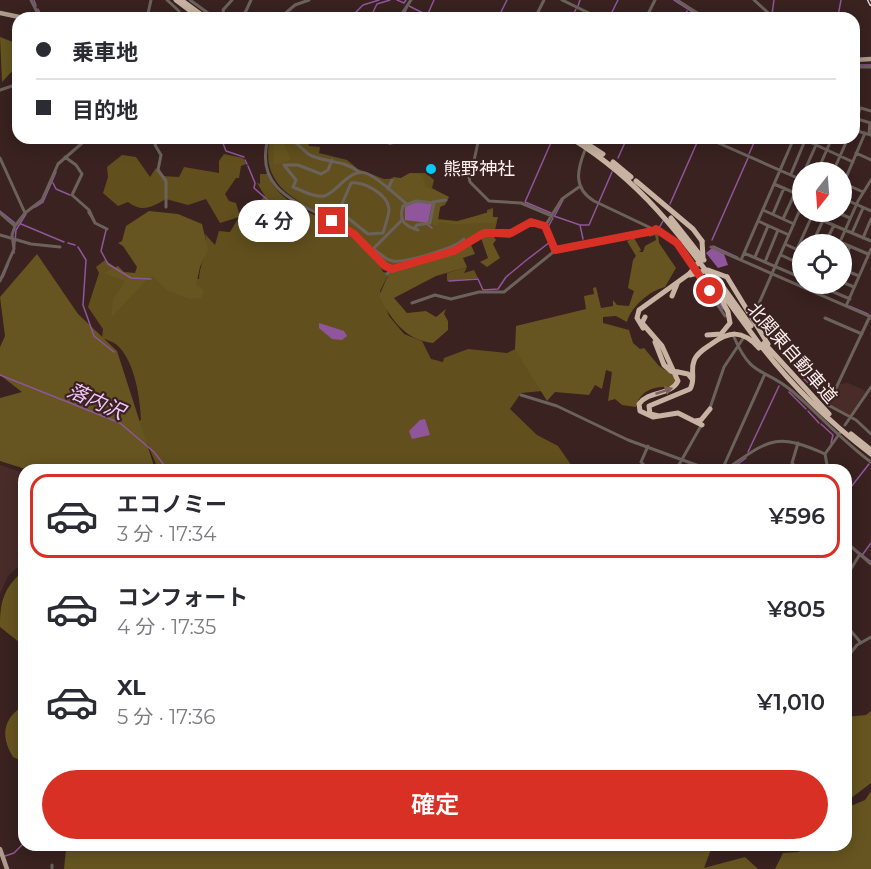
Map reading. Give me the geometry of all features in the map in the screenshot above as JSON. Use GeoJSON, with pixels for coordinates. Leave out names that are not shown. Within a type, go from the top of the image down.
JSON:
{"type":"FeatureCollection","features":[{"type":"Feature","properties":{"kind":"highway"},"geometry":{"type":"LineString","coordinates":[[176,0],[192,12]]}},
{"type":"Feature","properties":{"kind":"highway"},"geometry":{"type":"LineString","coordinates":[[188,0],[203,12]]}},
{"type":"Feature","properties":{"kind":"highway","name":"北関東自動車道"},"geometry":{"type":"LineString","coordinates":[[581,144],[609,163],[644,194],[787,376],[823,414],[871,454]]}},
{"type":"Feature","properties":{"kind":"highway","name":"北関東自動車道"},"geometry":{"type":"LineString","coordinates":[[587,144],[636,181],[680,228],[773,354],[826,411],[871,450]]}},
{"type":"Feature","properties":{"kind":"highway"},"geometry":{"type":"LineString","coordinates":[[636,181],[693,230],[702,241],[703,257],[689,274],[674,286],[672,296]]}},
{"type":"Feature","properties":{"kind":"highway"},"geometry":{"type":"LineString","coordinates":[[697,259],[730,319],[723,333],[707,335]]}},
{"type":"Feature","properties":{"kind":"highway"},"geometry":{"type":"LineString","coordinates":[[692,387],[690,375],[664,365],[656,344],[638,322],[637,314],[689,274],[708,270],[727,276],[773,354]]}},
{"type":"Feature","properties":{"kind":"highway"},"geometry":{"type":"LineString","coordinates":[[645,317],[643,325],[662,346],[678,379],[676,386],[645,398],[639,404],[643,414],[659,416],[678,414],[702,425]]}},
{"type":"Feature","properties":{"kind":"highway"},"geometry":{"type":"LineString","coordinates":[[692,387],[693,364],[697,355],[731,333],[741,333],[749,338],[787,376]]}},
{"type":"Feature","properties":{"kind":"highway"},"geometry":{"type":"LineString","coordinates":[[674,370],[676,357]]}},
{"type":"Feature","properties":{"kind":"highway"},"geometry":{"type":"LineString","coordinates":[[659,416],[649,412],[651,405],[682,394],[692,387]]}},
{"type":"Feature","properties":{"kind":"highway"},"geometry":{"type":"LineString","coordinates":[[693,420],[701,420],[710,409]]}},
{"type":"Feature","properties":{"kind":"main road"},"geometry":{"type":"LineString","coordinates":[[0,849],[7,869]]}},
{"type":"Feature","properties":{"kind":"street"},"geometry":{"type":"LineString","coordinates":[[167,0],[179,9]]}},
{"type":"Feature","properties":{"kind":"street"},"geometry":{"type":"LineString","coordinates":[[224,12],[232,0]]}},
{"type":"Feature","properties":{"kind":"street"},"geometry":{"type":"LineString","coordinates":[[287,12],[295,5],[308,0]]}},
{"type":"Feature","properties":{"kind":"street"},"geometry":{"type":"LineString","coordinates":[[562,0],[587,12]]}},
{"type":"Feature","properties":{"kind":"street"},"geometry":{"type":"LineString","coordinates":[[677,0],[696,12]]}},
{"type":"Feature","properties":{"kind":"street"},"geometry":{"type":"LineString","coordinates":[[754,0],[767,12]]}},
{"type":"Feature","properties":{"kind":"street"},"geometry":{"type":"LineString","coordinates":[[860,108],[871,111]]}},
{"type":"Feature","properties":{"kind":"street"},"geometry":{"type":"LineString","coordinates":[[808,162],[816,145],[853,162],[868,134],[871,123]]}},
{"type":"Feature","properties":{"kind":"street"},"geometry":{"type":"LineString","coordinates":[[0,281],[14,249],[15,226],[25,213],[42,200],[56,166],[81,144]]}},
{"type":"Feature","properties":{"kind":"street"},"geometry":{"type":"LineString","coordinates":[[156,144],[161,154],[158,170],[166,183],[166,207]]}},
{"type":"Feature","properties":{"kind":"street"},"geometry":{"type":"LineString","coordinates":[[267,144],[265,157],[276,187],[294,201],[351,232],[385,266],[392,269]]}},
{"type":"Feature","properties":{"kind":"street"},"geometry":{"type":"LineString","coordinates":[[300,144],[311,156],[339,160],[370,175],[406,203],[433,203],[446,200]]}},
{"type":"Feature","properties":{"kind":"street"},"geometry":{"type":"LineString","coordinates":[[477,144],[468,172],[471,183],[489,201],[521,203],[552,216]]}},
{"type":"Feature","properties":{"kind":"street"},"geometry":{"type":"LineString","coordinates":[[721,144],[791,174],[804,144]]}},
{"type":"Feature","properties":{"kind":"street"},"geometry":{"type":"LineString","coordinates":[[741,260],[791,144]]}},
{"type":"Feature","properties":{"kind":"street"},"geometry":{"type":"LineString","coordinates":[[822,162],[830,144]]}},
{"type":"Feature","properties":{"kind":"street"},"geometry":{"type":"LineString","coordinates":[[837,162],[845,144]]}},
{"type":"Feature","properties":{"kind":"street"},"geometry":{"type":"LineString","coordinates":[[585,150],[578,170],[579,187],[594,201],[674,239],[725,316]]}},
{"type":"Feature","properties":{"kind":"street"},"geometry":{"type":"LineString","coordinates":[[856,153],[871,160]]}},
{"type":"Feature","properties":{"kind":"street"},"geometry":{"type":"LineString","coordinates":[[0,158],[25,213]]}},
{"type":"Feature","properties":{"kind":"street"},"geometry":{"type":"LineString","coordinates":[[66,158],[77,166],[82,174],[72,195],[89,210],[95,223],[107,229]]}},
{"type":"Feature","properties":{"kind":"street"},"geometry":{"type":"LineString","coordinates":[[332,160],[328,170],[321,174],[298,165],[284,165],[296,180],[293,187],[318,197],[325,197],[352,175],[360,172]]}},
{"type":"Feature","properties":{"kind":"street"},"geometry":{"type":"LineString","coordinates":[[388,189],[392,180]]}},
{"type":"Feature","properties":{"kind":"street"},"geometry":{"type":"LineString","coordinates":[[852,213],[871,181]]}},
{"type":"Feature","properties":{"kind":"street"},"geometry":{"type":"LineString","coordinates":[[354,182],[363,182],[388,204],[389,211],[383,232],[368,234],[341,216],[338,209],[349,187],[354,182]]}},
{"type":"Feature","properties":{"kind":"street"},"geometry":{"type":"LineString","coordinates":[[342,183],[349,187]]}},
{"type":"Feature","properties":{"kind":"street"},"geometry":{"type":"LineString","coordinates":[[774,184],[792,192]]}},
{"type":"Feature","properties":{"kind":"street"},"geometry":{"type":"LineString","coordinates":[[545,226],[562,199],[579,187]]}},
{"type":"Feature","properties":{"kind":"street"},"geometry":{"type":"LineString","coordinates":[[773,215],[784,188]]}},
{"type":"Feature","properties":{"kind":"street"},"geometry":{"type":"LineString","coordinates":[[852,188],[863,192]]}},
{"type":"Feature","properties":{"kind":"street"},"geometry":{"type":"LineString","coordinates":[[783,219],[792,200]]}},
{"type":"Feature","properties":{"kind":"street"},"geometry":{"type":"LineString","coordinates":[[852,202],[871,211]]}},
{"type":"Feature","properties":{"kind":"street"},"geometry":{"type":"LineString","coordinates":[[406,203],[402,208],[402,220],[406,226],[416,229],[417,225],[430,223],[433,203]]}},
{"type":"Feature","properties":{"kind":"street"},"geometry":{"type":"LineString","coordinates":[[852,233],[863,207]]}},
{"type":"Feature","properties":{"kind":"street"},"geometry":{"type":"LineString","coordinates":[[753,317],[794,224],[763,210]]}},
{"type":"Feature","properties":{"kind":"street"},"geometry":{"type":"LineString","coordinates":[[0,213],[15,226]]}},
{"type":"Feature","properties":{"kind":"street"},"geometry":{"type":"LineString","coordinates":[[863,238],[871,219]]}},
{"type":"Feature","properties":{"kind":"street"},"geometry":{"type":"LineString","coordinates":[[368,258],[371,251],[402,220]]}},
{"type":"Feature","properties":{"kind":"street"},"geometry":{"type":"LineString","coordinates":[[758,221],[790,235]]}},
{"type":"Feature","properties":{"kind":"street"},"geometry":{"type":"LineString","coordinates":[[387,274],[392,269],[454,251],[486,232],[511,233],[531,222],[545,226]]}},
{"type":"Feature","properties":{"kind":"street"},"geometry":{"type":"LineString","coordinates":[[827,222],[871,242]]}},
{"type":"Feature","properties":{"kind":"street"},"geometry":{"type":"LineString","coordinates":[[843,234],[848,222]]}},
{"type":"Feature","properties":{"kind":"street"},"geometry":{"type":"LineString","coordinates":[[830,234],[834,225]]}},
{"type":"Feature","properties":{"kind":"street"},"geometry":{"type":"LineString","coordinates":[[545,226],[555,250]]}},
{"type":"Feature","properties":{"kind":"street"},"geometry":{"type":"LineString","coordinates":[[754,257],[768,226]]}},
{"type":"Feature","properties":{"kind":"street"},"geometry":{"type":"LineString","coordinates":[[412,303],[435,295],[451,299],[479,292],[506,292],[555,250],[656,229]]}},
{"type":"Feature","properties":{"kind":"street"},"geometry":{"type":"LineString","coordinates":[[765,262],[778,230]]}},
{"type":"Feature","properties":{"kind":"street"},"geometry":{"type":"LineString","coordinates":[[0,235],[60,248]]}},
{"type":"Feature","properties":{"kind":"street"},"geometry":{"type":"LineString","coordinates":[[371,251],[389,261],[399,261],[446,249],[464,239]]}},
{"type":"Feature","properties":{"kind":"street"},"geometry":{"type":"LineString","coordinates":[[785,244],[792,247]]}},
{"type":"Feature","properties":{"kind":"street"},"geometry":{"type":"LineString","coordinates":[[702,253],[711,246],[792,281]]}},
{"type":"Feature","properties":{"kind":"street"},"geometry":{"type":"LineString","coordinates":[[852,247],[869,255]]}},
{"type":"Feature","properties":{"kind":"street"},"geometry":{"type":"LineString","coordinates":[[846,306],[871,249]]}},
{"type":"Feature","properties":{"kind":"street"},"geometry":{"type":"LineString","coordinates":[[744,253],[792,273]]}},
{"type":"Feature","properties":{"kind":"street"},"geometry":{"type":"LineString","coordinates":[[781,255],[792,260]]}},
{"type":"Feature","properties":{"kind":"street"},"geometry":{"type":"LineString","coordinates":[[690,261],[697,259]]}},
{"type":"Feature","properties":{"kind":"street"},"geometry":{"type":"LineString","coordinates":[[852,273],[859,276]]}},
{"type":"Feature","properties":{"kind":"street"},"geometry":{"type":"LineString","coordinates":[[820,294],[871,317],[828,405],[850,417],[871,434]]}},
{"type":"Feature","properties":{"kind":"street"},"geometry":{"type":"LineString","coordinates":[[840,294],[850,299]]}},
{"type":"Feature","properties":{"kind":"street"},"geometry":{"type":"LineString","coordinates":[[825,318],[862,334]]}},
{"type":"Feature","properties":{"kind":"street"},"geometry":{"type":"LineString","coordinates":[[734,337],[738,348],[750,365],[791,391],[871,462]]}},
{"type":"Feature","properties":{"kind":"street"},"geometry":{"type":"LineString","coordinates":[[680,464],[710,409],[724,367],[744,337]]}},
{"type":"Feature","properties":{"kind":"street"},"geometry":{"type":"LineString","coordinates":[[726,464],[764,376]]}},
{"type":"Feature","properties":{"kind":"street"},"geometry":{"type":"LineString","coordinates":[[845,425],[871,387]]}},
{"type":"Feature","properties":{"kind":"street"},"geometry":{"type":"LineString","coordinates":[[521,394],[557,406],[610,432],[696,464]]}},
{"type":"Feature","properties":{"kind":"street"},"geometry":{"type":"LineString","coordinates":[[827,464],[825,454],[839,434]]}},
{"type":"Feature","properties":{"kind":"street"},"geometry":{"type":"LineString","coordinates":[[733,464],[767,443],[786,439],[825,454]]}},
{"type":"Feature","properties":{"kind":"street"},"geometry":{"type":"LineString","coordinates":[[793,464],[798,443]]}},
{"type":"Feature","properties":{"kind":"street"},"geometry":{"type":"LineString","coordinates":[[643,464],[641,462],[648,446]]}},
{"type":"Feature","properties":{"kind":"street"},"geometry":{"type":"LineString","coordinates":[[852,548],[871,564]]}},
{"type":"Feature","properties":{"kind":"street"},"geometry":{"type":"LineString","coordinates":[[852,568],[860,555]]}},
{"type":"Feature","properties":{"kind":"street"},"geometry":{"type":"LineString","coordinates":[[852,632],[861,643]]}},
{"type":"Feature","properties":{"kind":"street"},"geometry":{"type":"LineString","coordinates":[[852,653],[871,637]]}},
{"type":"Feature","properties":{"kind":"shaded area"},"geometry":{"type":"Polygon","coordinates":[[[0,37],[12,42],[12,71],[2,82],[0,37]]]}},
{"type":"Feature","properties":{"kind":"shaded area"},"geometry":{"type":"Polygon","coordinates":[[[269,144],[308,144],[320,147],[319,153],[347,160],[358,169],[384,179],[401,178],[410,173],[426,173],[434,180],[432,188],[449,197],[445,205],[440,207],[438,219],[457,221],[487,213],[487,210],[493,208],[493,217],[498,217],[495,230],[484,231],[450,250],[392,265],[385,262],[357,233],[334,220],[332,223],[362,244],[374,257],[383,272],[389,273],[380,291],[389,316],[404,334],[422,341],[431,359],[443,362],[444,358],[468,349],[507,353],[526,344],[553,390],[521,393],[510,409],[537,435],[558,446],[571,464],[156,464],[148,445],[135,436],[133,425],[141,420],[136,381],[129,362],[117,345],[102,338],[103,329],[88,307],[99,273],[96,267],[105,260],[125,274],[143,272],[199,279],[206,247],[205,234],[215,245],[219,231],[230,232],[239,217],[220,223],[206,199],[188,205],[166,199],[147,208],[128,202],[118,206],[103,193],[108,177],[107,167],[122,155],[136,157],[150,177],[156,168],[162,176],[179,177],[184,167],[219,173],[219,161],[224,154],[243,158],[246,164],[241,166],[239,178],[236,178],[225,194],[229,201],[236,203],[240,216],[245,215],[265,196],[257,183],[260,184],[260,174],[268,174],[272,183],[285,198],[303,210],[331,223],[332,219],[306,206],[284,190],[270,168],[269,144]]]}},
{"type":"Feature","properties":{"kind":"shaded area"},"geometry":{"type":"Polygon","coordinates":[[[273,144],[284,144],[291,160],[274,165],[273,144]]]}},
{"type":"Feature","properties":{"kind":"shaded area"},"geometry":{"type":"Polygon","coordinates":[[[410,173],[423,175],[425,186],[449,197],[434,201],[410,201],[389,189],[393,177],[401,178],[410,173]]]}},
{"type":"Feature","properties":{"kind":"shaded area"},"geometry":{"type":"Polygon","coordinates":[[[416,202],[432,204],[428,223],[405,220],[405,207],[416,202]]]}},
{"type":"Feature","properties":{"kind":"shaded area"},"geometry":{"type":"Polygon","coordinates":[[[445,203],[440,207],[438,220],[457,222],[492,211],[492,217],[497,218],[494,224],[441,222],[435,226],[432,223],[435,204],[445,203]]]}},
{"type":"Feature","properties":{"kind":"shaded area"},"geometry":{"type":"Polygon","coordinates":[[[149,211],[178,214],[202,224],[208,249],[200,267],[196,285],[204,290],[201,298],[189,299],[166,290],[153,276],[148,278],[111,318],[113,300],[125,281],[104,273],[118,266],[124,272],[135,273],[137,267],[123,246],[118,243],[122,241],[126,226],[149,211]]]}},
{"type":"Feature","properties":{"kind":"shaded area"},"geometry":{"type":"Polygon","coordinates":[[[522,227],[524,229],[510,238],[494,237],[496,240],[493,244],[500,258],[487,267],[480,262],[488,258],[481,238],[471,245],[475,254],[463,258],[467,267],[436,276],[394,298],[407,313],[426,311],[436,317],[446,309],[444,314],[448,321],[448,330],[433,343],[414,338],[400,327],[379,296],[389,273],[453,252],[485,233],[506,235],[522,227]]]}},
{"type":"Feature","properties":{"kind":"shaded area"},"geometry":{"type":"Polygon","coordinates":[[[650,233],[658,233],[659,243],[676,268],[665,287],[642,300],[632,311],[627,322],[616,316],[603,317],[603,323],[629,330],[633,343],[640,349],[644,348],[659,366],[675,376],[675,384],[672,387],[649,390],[641,397],[636,407],[622,405],[615,399],[608,401],[612,372],[606,370],[602,389],[595,385],[589,395],[555,392],[547,401],[515,349],[516,326],[586,309],[584,296],[594,294],[593,288],[596,287],[601,308],[613,306],[613,300],[617,305],[629,306],[634,291],[628,288],[633,260],[636,256],[627,241],[634,238],[641,250],[639,252],[643,252],[645,246],[656,240],[655,235],[649,237],[650,233]]]}},
{"type":"Feature","properties":{"kind":"shaded area"},"geometry":{"type":"Polygon","coordinates":[[[712,248],[724,254],[728,265],[718,268],[706,253],[712,248]]]}},
{"type":"Feature","properties":{"kind":"shaded area"},"geometry":{"type":"Polygon","coordinates":[[[37,254],[78,314],[117,351],[153,464],[18,464],[18,467],[0,461],[0,398],[22,392],[0,375],[0,347],[5,336],[0,297],[37,254]]]}},
{"type":"Feature","properties":{"kind":"shaded area"},"geometry":{"type":"Polygon","coordinates":[[[467,267],[464,273],[474,270],[478,278],[447,281],[447,273],[467,267]]]}},
{"type":"Feature","properties":{"kind":"shaded area"},"geometry":{"type":"Polygon","coordinates":[[[319,323],[344,331],[347,336],[342,340],[332,339],[319,328],[319,323]]]}},
{"type":"Feature","properties":{"kind":"shaded area"},"geometry":{"type":"Polygon","coordinates":[[[848,383],[866,391],[850,415],[830,405],[839,384],[848,383]]]}},
{"type":"Feature","properties":{"kind":"shaded area"},"geometry":{"type":"Polygon","coordinates":[[[425,419],[430,435],[412,439],[409,431],[420,420],[425,419]]]}},
{"type":"Feature","properties":{"kind":"shaded area"},"geometry":{"type":"Polygon","coordinates":[[[0,465],[18,471],[18,567],[8,576],[0,594],[0,465]]]}},
{"type":"Feature","properties":{"kind":"shaded area"},"geometry":{"type":"Polygon","coordinates":[[[18,576],[18,641],[0,627],[2,602],[18,576]]]}},
{"type":"Feature","properties":{"kind":"shaded area"},"geometry":{"type":"Polygon","coordinates":[[[17,710],[18,759],[13,757],[5,735],[8,722],[17,710]]]}},
{"type":"Feature","properties":{"kind":"shaded area"},"geometry":{"type":"Polygon","coordinates":[[[871,711],[871,783],[852,797],[852,716],[866,715],[871,711]]]}},
{"type":"Feature","properties":{"kind":"shaded area"},"geometry":{"type":"Polygon","coordinates":[[[871,791],[871,869],[775,869],[783,853],[852,851],[852,805],[865,800],[871,791]]]}},
{"type":"Feature","properties":{"kind":"shaded area"},"geometry":{"type":"Polygon","coordinates":[[[66,851],[710,851],[704,868],[745,857],[758,869],[64,869],[66,851]]]}},
{"type":"Feature","properties":{"kind":"waterway"},"geometry":{"type":"LineString","coordinates":[[34,0],[36,6]]}},
{"type":"Feature","properties":{"kind":"waterway"},"geometry":{"type":"LineString","coordinates":[[356,12],[363,5],[379,0]]}},
{"type":"Feature","properties":{"kind":"waterway"},"geometry":{"type":"LineString","coordinates":[[373,12],[377,4],[390,0]]}},
{"type":"Feature","properties":{"kind":"waterway"},"geometry":{"type":"LineString","coordinates":[[397,0],[404,3],[406,0]]}},
{"type":"Feature","properties":{"kind":"waterway"},"geometry":{"type":"LineString","coordinates":[[429,12],[434,0]]}},
{"type":"Feature","properties":{"kind":"waterway"},"geometry":{"type":"LineString","coordinates":[[501,12],[507,0]]}},
{"type":"Feature","properties":{"kind":"waterway"},"geometry":{"type":"LineString","coordinates":[[578,6],[580,0]]}},
{"type":"Feature","properties":{"kind":"waterway"},"geometry":{"type":"LineString","coordinates":[[612,12],[618,0]]}},
{"type":"Feature","properties":{"kind":"waterway"},"geometry":{"type":"LineString","coordinates":[[674,0],[693,12]]}},
{"type":"Feature","properties":{"kind":"waterway"},"geometry":{"type":"LineString","coordinates":[[772,12],[774,0]]}},
{"type":"Feature","properties":{"kind":"waterway"},"geometry":{"type":"LineString","coordinates":[[839,12],[841,0]]}},
{"type":"Feature","properties":{"kind":"waterway"},"geometry":{"type":"LineString","coordinates":[[409,6],[421,12]]}},
{"type":"Feature","properties":{"kind":"waterway"},"geometry":{"type":"LineString","coordinates":[[405,12],[407,8]]}},
{"type":"Feature","properties":{"kind":"waterway"},"geometry":{"type":"LineString","coordinates":[[860,65],[871,65]]}},
{"type":"Feature","properties":{"kind":"waterway"},"geometry":{"type":"LineString","coordinates":[[223,144],[226,151],[244,157]]}},
{"type":"Feature","properties":{"kind":"waterway"},"geometry":{"type":"LineString","coordinates":[[550,144],[525,202],[551,213]]}},
{"type":"Feature","properties":{"kind":"waterway"},"geometry":{"type":"LineString","coordinates":[[618,158],[624,144]]}},
{"type":"Feature","properties":{"kind":"waterway"},"geometry":{"type":"LineString","coordinates":[[670,204],[696,144]]}},
{"type":"Feature","properties":{"kind":"waterway"},"geometry":{"type":"LineString","coordinates":[[749,154],[753,144]]}},
{"type":"Feature","properties":{"kind":"waterway"},"geometry":{"type":"LineString","coordinates":[[712,240],[748,158]]}},
{"type":"Feature","properties":{"kind":"waterway"},"geometry":{"type":"LineString","coordinates":[[245,160],[247,164]]}},
{"type":"Feature","properties":{"kind":"waterway"},"geometry":{"type":"LineString","coordinates":[[248,166],[255,183],[254,188],[284,217],[290,232],[290,241],[293,241]]}},
{"type":"Feature","properties":{"kind":"waterway"},"geometry":{"type":"LineString","coordinates":[[35,207],[43,202],[56,172]]}},
{"type":"Feature","properties":{"kind":"waterway"},"geometry":{"type":"LineString","coordinates":[[580,225],[589,225],[612,172]]}},
{"type":"Feature","properties":{"kind":"waterway"},"geometry":{"type":"LineString","coordinates":[[53,183],[56,189],[70,195]]}},
{"type":"Feature","properties":{"kind":"waterway"},"geometry":{"type":"LineString","coordinates":[[555,215],[563,200]]}},
{"type":"Feature","properties":{"kind":"waterway"},"geometry":{"type":"LineString","coordinates":[[0,211],[15,223]]}},
{"type":"Feature","properties":{"kind":"waterway"},"geometry":{"type":"LineString","coordinates":[[88,212],[95,223]]}},
{"type":"Feature","properties":{"kind":"waterway"},"geometry":{"type":"LineString","coordinates":[[14,253],[16,230],[26,214]]}},
{"type":"Feature","properties":{"kind":"waterway"},"geometry":{"type":"LineString","coordinates":[[554,216],[580,225],[583,239]]}},
{"type":"Feature","properties":{"kind":"waterway"},"geometry":{"type":"LineString","coordinates":[[547,229],[553,218]]}},
{"type":"Feature","properties":{"kind":"waterway"},"geometry":{"type":"LineString","coordinates":[[659,228],[663,221]]}},
{"type":"Feature","properties":{"kind":"waterway"},"geometry":{"type":"LineString","coordinates":[[21,224],[64,242]]}},
{"type":"Feature","properties":{"kind":"waterway"},"geometry":{"type":"LineString","coordinates":[[428,225],[432,228]]}},
{"type":"Feature","properties":{"kind":"waterway"},"geometry":{"type":"LineString","coordinates":[[106,230],[101,251],[108,264],[131,278],[151,279]]}},
{"type":"Feature","properties":{"kind":"waterway"},"geometry":{"type":"LineString","coordinates":[[571,248],[611,240]]}},
{"type":"Feature","properties":{"kind":"waterway"},"geometry":{"type":"LineString","coordinates":[[524,262],[550,242]]}},
{"type":"Feature","properties":{"kind":"waterway"},"geometry":{"type":"LineString","coordinates":[[68,243],[75,245]]}},
{"type":"Feature","properties":{"kind":"waterway"},"geometry":{"type":"LineString","coordinates":[[713,246],[737,257]]}},
{"type":"Feature","properties":{"kind":"waterway"},"geometry":{"type":"LineString","coordinates":[[78,247],[86,260],[83,305],[94,336],[114,352]]}},
{"type":"Feature","properties":{"kind":"waterway"},"geometry":{"type":"LineString","coordinates":[[449,281],[478,279],[483,290],[498,289],[506,277],[523,263]]}},
{"type":"Feature","properties":{"kind":"waterway"},"geometry":{"type":"LineString","coordinates":[[3,277],[8,265]]}},
{"type":"Feature","properties":{"kind":"waterway"},"geometry":{"type":"LineString","coordinates":[[702,275],[723,309]]}},
{"type":"Feature","properties":{"kind":"waterway"},"geometry":{"type":"LineString","coordinates":[[849,306],[868,314]]}},
{"type":"Feature","properties":{"kind":"waterway","name":"落内沢"},"geometry":{"type":"LineString","coordinates":[[0,375],[120,423],[154,452],[163,464]]}},
{"type":"Feature","properties":{"kind":"waterway"},"geometry":{"type":"LineString","coordinates":[[804,379],[815,389]]}},
{"type":"Feature","properties":{"kind":"waterway"},"geometry":{"type":"LineString","coordinates":[[748,452],[779,386]]}},
{"type":"Feature","properties":{"kind":"waterway"},"geometry":{"type":"LineString","coordinates":[[817,390],[827,403]]}},
{"type":"Feature","properties":{"kind":"waterway"},"geometry":{"type":"LineString","coordinates":[[789,392],[806,409]]}},
{"type":"Feature","properties":{"kind":"waterway"},"geometry":{"type":"LineString","coordinates":[[808,411],[819,423]]}},
{"type":"Feature","properties":{"kind":"waterway"},"geometry":{"type":"LineString","coordinates":[[821,424],[833,435],[831,443]]}},
{"type":"Feature","properties":{"kind":"waterway"},"geometry":{"type":"LineString","coordinates":[[738,464],[746,458]]}},
{"type":"Feature","properties":{"kind":"waterway"},"geometry":{"type":"LineString","coordinates":[[852,486],[869,464]]}},
{"type":"Feature","properties":{"kind":"waterway"},"geometry":{"type":"LineString","coordinates":[[863,554],[871,543]]}},
{"type":"Feature","properties":{"kind":"waterway"},"geometry":{"type":"LineString","coordinates":[[860,553],[871,562]]}},
{"type":"Feature","properties":{"kind":"waterway"},"geometry":{"type":"LineString","coordinates":[[5,856],[18,849]]}},
{"type":"Feature","properties":{"kind":"railway"},"geometry":{"type":"LineString","coordinates":[[869,0],[871,4]]}},
{"type":"Feature","properties":{"kind":"place","name":"熊野神社"},"geometry":{"type":"Point","coordinates":[431,169]}},
{"type":"Feature","properties":{"kind":"route"},"geometry":{"type":"LineString","coordinates":[[332,221],[354,234],[385,266],[392,269],[454,251],[484,233],[511,233],[531,222],[545,226],[555,250],[656,229],[670,236],[677,243],[710,291]]}}]}
